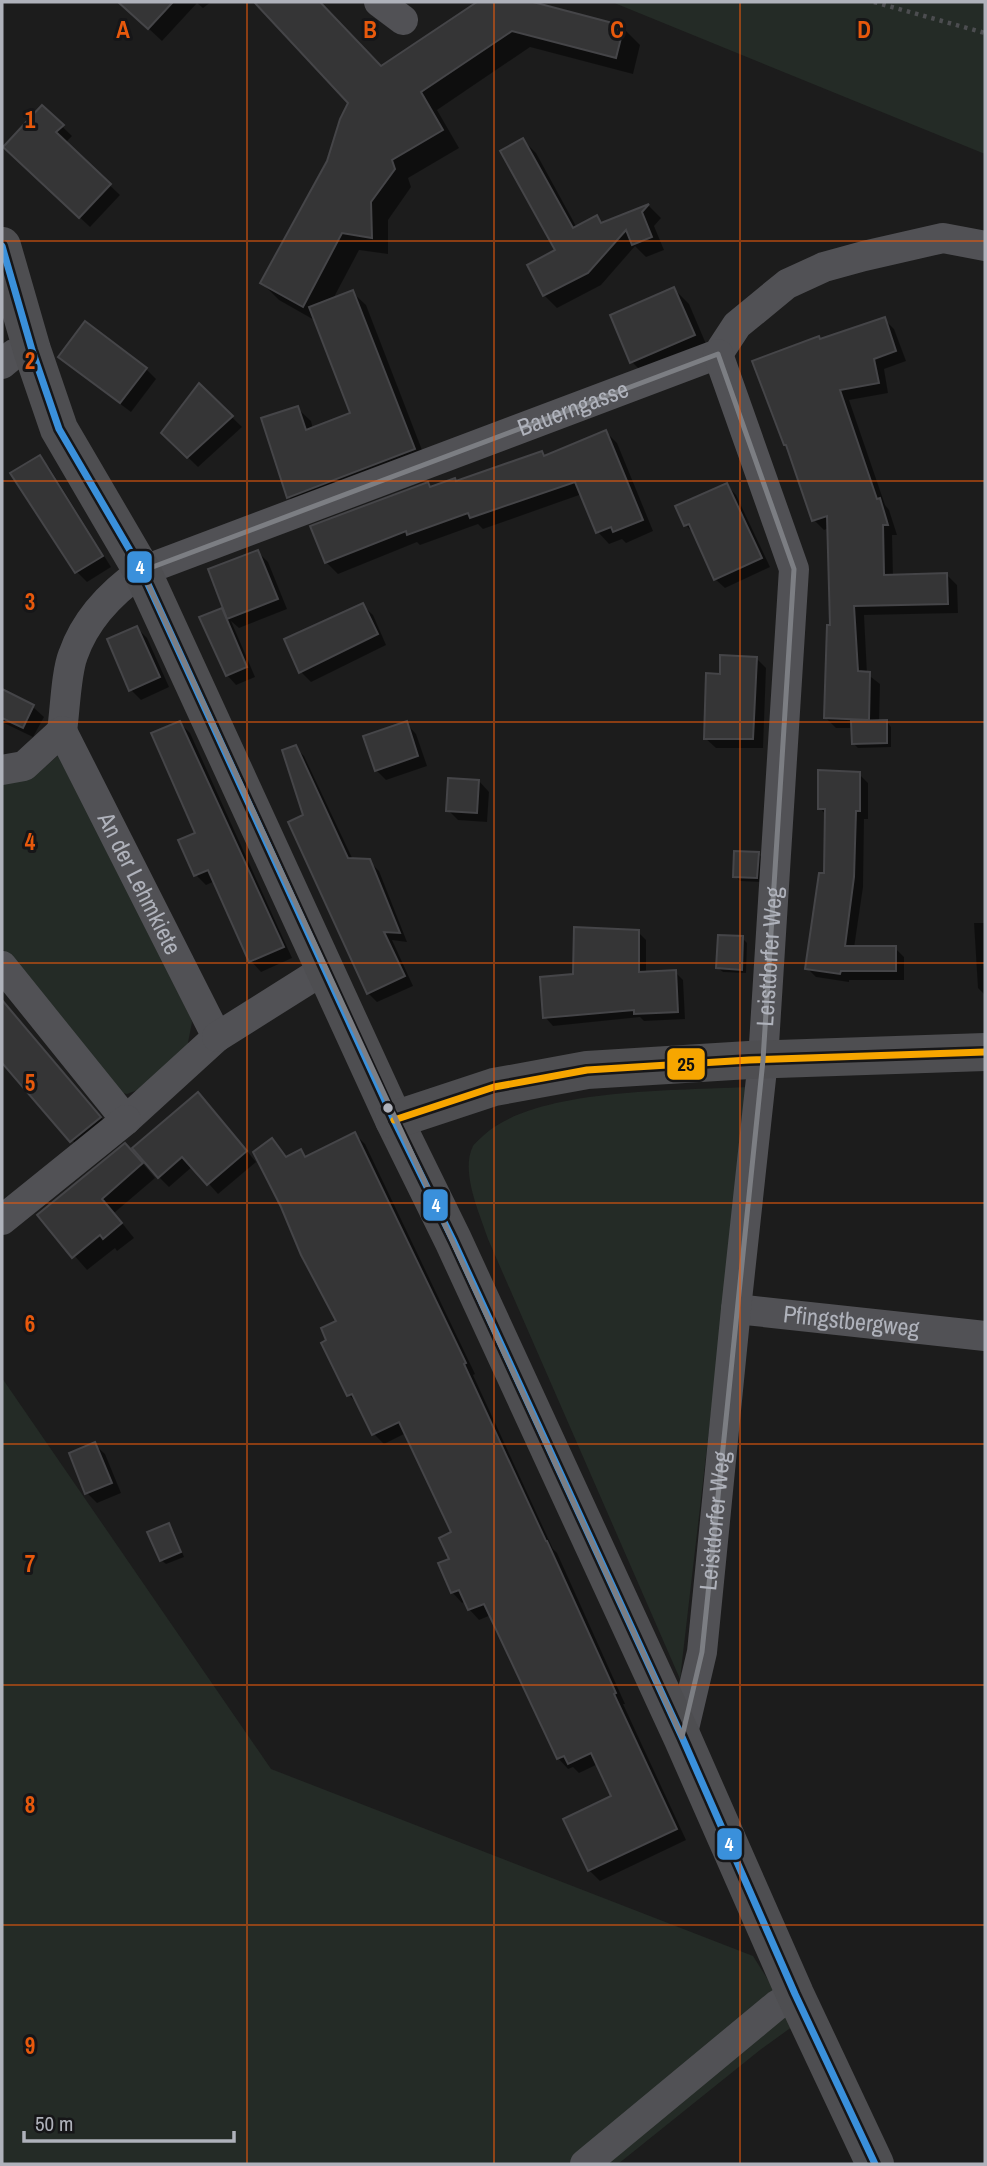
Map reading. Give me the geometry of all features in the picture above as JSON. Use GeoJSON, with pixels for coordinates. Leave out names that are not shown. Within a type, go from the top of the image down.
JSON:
{"type":"FeatureCollection","features":[{"type":"Feature","properties":{"kind":"main road"},"geometry":{"type":"LineString","coordinates":[[2,246],[17,357],[142,571],[682,1737],[795,1994],[875,2164]]}},
{"type":"Feature","properties":{"kind":"main road"},"geometry":{"type":"LineString","coordinates":[[394,1119],[494,1087],[587,1070],[985,1052]]}},
{"type":"Feature","properties":{"kind":"street"},"geometry":{"type":"LineString","coordinates":[[379,2],[403,20]]}},
{"type":"Feature","properties":{"kind":"street"},"geometry":{"type":"LineString","coordinates":[[718,354],[737,325],[787,284],[824,267],[943,238],[985,246]]}},
{"type":"Feature","properties":{"kind":"street","name":"Bauerngasse"},"geometry":{"type":"LineString","coordinates":[[142,571],[718,354]]}},
{"type":"Feature","properties":{"kind":"street","name":"Leistdorfer Weg"},"geometry":{"type":"LineString","coordinates":[[682,1737],[702,1652],[764,1060],[794,569],[718,354]]}},
{"type":"Feature","properties":{"kind":"street"},"geometry":{"type":"LineString","coordinates":[[2,770],[24,766],[62,731],[72,656],[91,619],[123,584],[142,571]]}},
{"type":"Feature","properties":{"kind":"street","name":"An der Lehmkiete"},"geometry":{"type":"LineString","coordinates":[[62,731],[217,1037]]}},
{"type":"Feature","properties":{"kind":"street"},"geometry":{"type":"LineString","coordinates":[[2,966],[126,1120]]}},
{"type":"Feature","properties":{"kind":"street"},"geometry":{"type":"LineString","coordinates":[[2,1220],[126,1120],[217,1037],[325,969]]}},
{"type":"Feature","properties":{"kind":"street","name":"Pfingstbergweg"},"geometry":{"type":"LineString","coordinates":[[736,1309],[975,1335]]}},
{"type":"Feature","properties":{"kind":"street"},"geometry":{"type":"LineString","coordinates":[[585,2164],[776,2005],[795,1994]]}},
{"type":"Feature","properties":{"kind":"path"},"geometry":{"type":"LineString","coordinates":[[874,2],[985,33]]}},
{"type":"Feature","properties":{"kind":"highlighted area"},"geometry":{"type":"Polygon","coordinates":[[[718,354],[794,569],[763,1060],[702,1652],[682,1737],[142,571],[718,354]]]}},
{"type":"Feature","properties":{"kind":"shaded area"},"geometry":{"type":"Polygon","coordinates":[[[612,2],[985,2],[985,154],[612,2]]]}},
{"type":"Feature","properties":{"kind":"shaded area"},"geometry":{"type":"Polygon","coordinates":[[[60,754],[179,983],[192,1022],[186,1053],[153,1084],[127,1094],[114,1091],[2,948],[2,785],[38,773],[60,754]]]}},
{"type":"Feature","properties":{"kind":"shaded area"},"geometry":{"type":"Polygon","coordinates":[[[749,1087],[680,1679],[488,1239],[470,1180],[470,1156],[473,1146],[484,1135],[508,1119],[538,1108],[610,1094],[749,1087]]]}},
{"type":"Feature","properties":{"kind":"shaded area"},"geometry":{"type":"Polygon","coordinates":[[[2,1378],[271,1769],[753,1956],[796,2024],[618,2164],[2,2164],[2,1378]]]}},
{"type":"Feature","properties":{"kind":"building"},"geometry":{"type":"Polygon","coordinates":[[[118,2],[173,2],[148,29],[118,2]]]}},
{"type":"Feature","properties":{"kind":"building"},"geometry":{"type":"Polygon","coordinates":[[[254,2],[320,2],[381,66],[477,2],[533,2],[624,26],[616,58],[512,31],[421,92],[443,130],[392,160],[395,169],[371,202],[372,238],[342,233],[303,307],[260,283],[327,161],[348,103],[254,2]]]}},
{"type":"Feature","properties":{"kind":"building"},"geometry":{"type":"Polygon","coordinates":[[[42,105],[64,125],[56,132],[111,184],[79,218],[3,147],[42,105]]]}},
{"type":"Feature","properties":{"kind":"building"},"geometry":{"type":"Polygon","coordinates":[[[523,138],[573,228],[597,215],[601,223],[649,204],[642,212],[652,237],[632,245],[626,230],[588,273],[543,296],[527,265],[555,250],[500,151],[523,138]]]}},
{"type":"Feature","properties":{"kind":"building"},"geometry":{"type":"Polygon","coordinates":[[[674,287],[695,335],[630,363],[610,315],[674,287]]]}},
{"type":"Feature","properties":{"kind":"building"},"geometry":{"type":"Polygon","coordinates":[[[353,290],[415,449],[287,498],[261,418],[298,406],[306,430],[350,413],[309,307],[353,290]]]}},
{"type":"Feature","properties":{"kind":"building"},"geometry":{"type":"Polygon","coordinates":[[[885,317],[896,351],[874,359],[879,383],[840,390],[888,525],[883,525],[884,575],[947,573],[948,604],[854,606],[858,671],[870,672],[869,720],[824,718],[827,625],[830,625],[827,516],[812,521],[786,445],[752,361],[819,336],[820,339],[885,317]]]}},
{"type":"Feature","properties":{"kind":"building"},"geometry":{"type":"Polygon","coordinates":[[[85,321],[147,368],[120,403],[58,357],[85,321]]]}},
{"type":"Feature","properties":{"kind":"building"},"geometry":{"type":"Polygon","coordinates":[[[199,383],[233,416],[187,458],[161,433],[199,383]]]}},
{"type":"Feature","properties":{"kind":"building"},"geometry":{"type":"Polygon","coordinates":[[[606,430],[643,520],[613,532],[611,527],[596,533],[575,482],[470,518],[468,513],[407,535],[406,531],[325,563],[310,526],[428,482],[430,487],[455,478],[456,481],[542,451],[544,456],[606,430]]]}},
{"type":"Feature","properties":{"kind":"building"},"geometry":{"type":"Polygon","coordinates":[[[40,455],[103,556],[75,573],[10,473],[40,455]]]}},
{"type":"Feature","properties":{"kind":"building"},"geometry":{"type":"Polygon","coordinates":[[[727,483],[762,558],[714,580],[689,524],[684,526],[675,506],[727,483]]]}},
{"type":"Feature","properties":{"kind":"building"},"geometry":{"type":"Polygon","coordinates":[[[258,550],[278,599],[227,619],[208,569],[258,550]]]}},
{"type":"Feature","properties":{"kind":"building"},"geometry":{"type":"Polygon","coordinates":[[[363,603],[378,634],[299,673],[284,639],[363,603]]]}},
{"type":"Feature","properties":{"kind":"building"},"geometry":{"type":"Polygon","coordinates":[[[222,608],[247,667],[226,676],[199,617],[222,608]]]}},
{"type":"Feature","properties":{"kind":"building"},"geometry":{"type":"Polygon","coordinates":[[[137,626],[160,677],[129,691],[107,639],[137,626]]]}},
{"type":"Feature","properties":{"kind":"building"},"geometry":{"type":"Polygon","coordinates":[[[720,655],[757,657],[753,739],[704,739],[706,673],[720,674],[720,655]]]}},
{"type":"Feature","properties":{"kind":"building"},"geometry":{"type":"Polygon","coordinates":[[[2,689],[34,705],[23,728],[2,718],[2,689]]]}},
{"type":"Feature","properties":{"kind":"building"},"geometry":{"type":"Polygon","coordinates":[[[887,720],[887,743],[852,744],[851,721],[887,720]]]}},
{"type":"Feature","properties":{"kind":"building"},"geometry":{"type":"Polygon","coordinates":[[[180,721],[284,947],[249,962],[208,870],[194,876],[178,840],[195,833],[151,733],[180,721]]]}},
{"type":"Feature","properties":{"kind":"building"},"geometry":{"type":"Polygon","coordinates":[[[407,721],[418,756],[375,771],[363,736],[407,721]]]}},
{"type":"Feature","properties":{"kind":"building"},"geometry":{"type":"Polygon","coordinates":[[[296,745],[348,858],[370,859],[400,933],[384,932],[405,976],[367,994],[288,822],[303,815],[282,750],[296,745]]]}},
{"type":"Feature","properties":{"kind":"building"},"geometry":{"type":"Polygon","coordinates":[[[818,770],[860,772],[860,811],[856,811],[854,877],[845,946],[896,946],[896,971],[841,971],[840,974],[805,969],[819,873],[824,873],[825,809],[818,809],[818,770]]]}},
{"type":"Feature","properties":{"kind":"building"},"geometry":{"type":"Polygon","coordinates":[[[448,778],[479,780],[477,813],[446,811],[448,778]]]}},
{"type":"Feature","properties":{"kind":"building"},"geometry":{"type":"Polygon","coordinates":[[[734,851],[759,852],[757,878],[733,877],[734,851]]]}},
{"type":"Feature","properties":{"kind":"building"},"geometry":{"type":"Polygon","coordinates":[[[574,927],[639,930],[639,972],[676,970],[678,1012],[634,1014],[634,1010],[543,1018],[540,977],[573,974],[574,927]]]}},
{"type":"Feature","properties":{"kind":"building"},"geometry":{"type":"Polygon","coordinates":[[[718,935],[743,936],[742,970],[716,968],[718,935]]]}},
{"type":"Feature","properties":{"kind":"building"},"geometry":{"type":"Polygon","coordinates":[[[2,1000],[101,1117],[70,1142],[2,1063],[2,1000]]]}},
{"type":"Feature","properties":{"kind":"building"},"geometry":{"type":"Polygon","coordinates":[[[198,1092],[247,1151],[207,1185],[182,1157],[158,1178],[132,1148],[198,1092]]]}},
{"type":"Feature","properties":{"kind":"building"},"geometry":{"type":"Polygon","coordinates":[[[355,1132],[466,1363],[464,1364],[677,1829],[588,1871],[563,1819],[611,1796],[591,1753],[568,1764],[564,1756],[557,1759],[484,1604],[468,1610],[459,1590],[451,1593],[438,1563],[449,1559],[439,1538],[451,1532],[399,1422],[372,1435],[352,1394],[347,1396],[321,1343],[326,1340],[321,1328],[336,1321],[301,1255],[281,1207],[253,1152],[272,1138],[286,1157],[301,1149],[305,1157],[355,1132]]]}},
{"type":"Feature","properties":{"kind":"building"},"geometry":{"type":"Polygon","coordinates":[[[125,1143],[143,1163],[102,1199],[122,1223],[103,1239],[100,1235],[72,1258],[37,1215],[125,1143]]]}},
{"type":"Feature","properties":{"kind":"building"},"geometry":{"type":"Polygon","coordinates":[[[95,1442],[112,1483],[85,1494],[69,1453],[95,1442]]]}},
{"type":"Feature","properties":{"kind":"building"},"geometry":{"type":"Polygon","coordinates":[[[169,1523],[181,1552],[160,1561],[147,1532],[169,1523]]]}},
{"type":"Feature","properties":{"kind":"transit line","name":"4"},"geometry":{"type":"LineString","coordinates":[[2,246],[32,350],[59,429],[142,571],[682,1737],[795,1994],[875,2164]]}},
{"type":"Feature","properties":{"kind":"transit line","name":"25"},"geometry":{"type":"LineString","coordinates":[[394,1120],[494,1087],[587,1070],[749,1060],[985,1052]]}}]}
